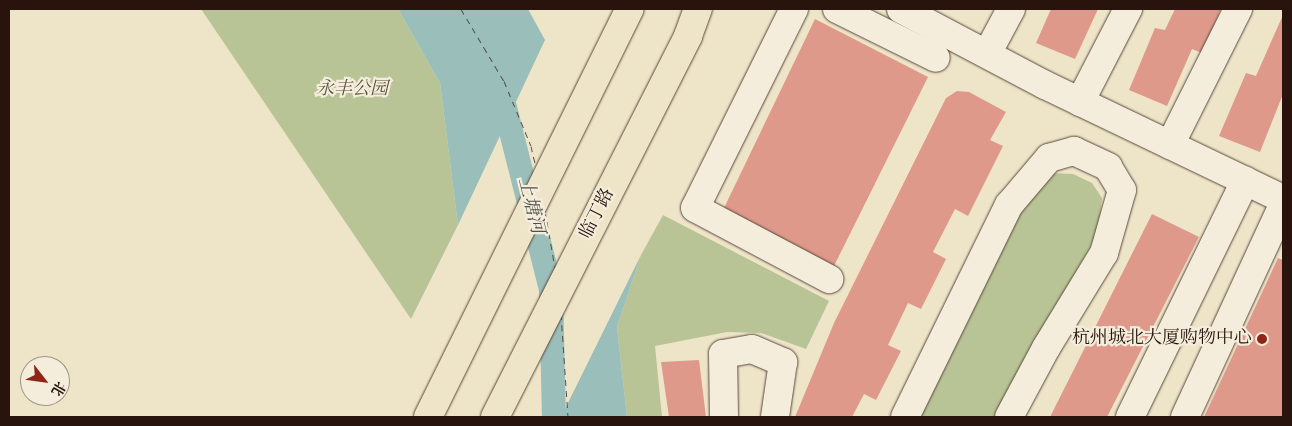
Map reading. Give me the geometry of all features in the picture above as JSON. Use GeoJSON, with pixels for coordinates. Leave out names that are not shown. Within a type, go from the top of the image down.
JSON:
{"type":"FeatureCollection","features":[{"type":"Feature","properties":{"kind":"main road"},"geometry":{"type":"LineString","coordinates":[[428,417],[630,9]]}},
{"type":"Feature","properties":{"kind":"main road","name":"临丁路"},"geometry":{"type":"LineString","coordinates":[[495,417],[684,45],[698,9]]}},
{"type":"Feature","properties":{"kind":"street"},"geometry":{"type":"LineString","coordinates":[[794,9],[695,208],[829,279]]}},
{"type":"Feature","properties":{"kind":"street"},"geometry":{"type":"LineString","coordinates":[[837,9],[936,58]]}},
{"type":"Feature","properties":{"kind":"street"},"geometry":{"type":"LineString","coordinates":[[901,9],[1080,102],[1245,181],[1281,194],[1185,417]]}},
{"type":"Feature","properties":{"kind":"street"},"geometry":{"type":"LineString","coordinates":[[987,54],[1010,9]]}},
{"type":"Feature","properties":{"kind":"street"},"geometry":{"type":"LineString","coordinates":[[1080,102],[1128,9]]}},
{"type":"Feature","properties":{"kind":"street"},"geometry":{"type":"LineString","coordinates":[[1170,145],[1238,9]]}},
{"type":"Feature","properties":{"kind":"street"},"geometry":{"type":"LineString","coordinates":[[905,417],[1009,205],[1049,158],[1074,151],[1108,167],[1122,190],[1104,253],[1046,348],[1009,417]]}},
{"type":"Feature","properties":{"kind":"street"},"geometry":{"type":"LineString","coordinates":[[1130,417],[1245,181]]}},
{"type":"Feature","properties":{"kind":"street"},"geometry":{"type":"LineString","coordinates":[[724,417],[723,354],[752,349],[783,362],[775,417]]}},
{"type":"Feature","properties":{"kind":"green space","name":"永丰公园"},"geometry":{"type":"Polygon","coordinates":[[[201,9],[398,9],[440,83],[458,225],[411,319],[201,9]]]}},
{"type":"Feature","properties":{"kind":"green space"},"geometry":{"type":"Polygon","coordinates":[[[1051,173],[1073,174],[1092,183],[1102,198],[1099,224],[1091,246],[1040,333],[996,417],[915,417],[1018,215],[1051,173]]]}},
{"type":"Feature","properties":{"kind":"green space"},"geometry":{"type":"Polygon","coordinates":[[[663,215],[829,301],[806,349],[761,333],[727,332],[655,346],[662,417],[627,417],[617,327],[641,255],[663,215]]]}},
{"type":"Feature","properties":{"kind":"water"},"geometry":{"type":"Polygon","coordinates":[[[398,9],[528,9],[545,40],[458,225],[440,83],[398,9]]]}},
{"type":"Feature","properties":{"kind":"water"},"geometry":{"type":"Polygon","coordinates":[[[641,255],[617,327],[627,417],[561,417],[641,255]]]}},
{"type":"Feature","properties":{"kind":"building"},"geometry":{"type":"Polygon","coordinates":[[[1051,9],[1098,9],[1075,59],[1036,43],[1051,9]]]}},
{"type":"Feature","properties":{"kind":"building"},"geometry":{"type":"Polygon","coordinates":[[[1175,9],[1221,9],[1202,53],[1192,49],[1167,106],[1129,90],[1155,28],[1165,30],[1175,9]]]}},
{"type":"Feature","properties":{"kind":"building"},"geometry":{"type":"Polygon","coordinates":[[[1283,15],[1283,94],[1260,152],[1219,136],[1246,73],[1256,76],[1283,15]]]}},
{"type":"Feature","properties":{"kind":"building"},"geometry":{"type":"Polygon","coordinates":[[[815,19],[928,77],[834,266],[724,208],[815,19]]]}},
{"type":"Feature","properties":{"kind":"building"},"geometry":{"type":"Polygon","coordinates":[[[957,91],[969,92],[1006,112],[990,140],[1003,146],[968,216],[955,209],[933,252],[946,259],[921,309],[908,303],[888,345],[901,351],[876,400],[864,394],[852,417],[795,417],[834,323],[946,98],[957,91]]]}},
{"type":"Feature","properties":{"kind":"building"},"geometry":{"type":"Polygon","coordinates":[[[1152,214],[1199,237],[1107,417],[1050,417],[1152,214]]]}},
{"type":"Feature","properties":{"kind":"building","name":"杭州城北大厦购物中心"},"geometry":{"type":"Polygon","coordinates":[[[1278,258],[1283,260],[1283,417],[1204,417],[1278,258]]]}},
{"type":"Feature","properties":{"kind":"building"},"geometry":{"type":"Polygon","coordinates":[[[699,360],[706,417],[669,417],[661,362],[699,360]]]}},
{"type":"Feature","properties":{"kind":"waterway","name":"上塘河"},"geometry":{"type":"LineString","coordinates":[[500,88],[551,289],[554,417]]}},
{"type":"Feature","properties":{"kind":"ferry route"},"geometry":{"type":"LineString","coordinates":[[461,9],[504,81],[531,146],[536,168]]}},
{"type":"Feature","properties":{"kind":"ferry route"},"geometry":{"type":"LineString","coordinates":[[545,211],[555,268]]}},
{"type":"Feature","properties":{"kind":"ferry route"},"geometry":{"type":"LineString","coordinates":[[561,314],[568,417]]}},
{"type":"Feature","properties":{"kind":"place","name":"杭州城北大厦购物中心"},"geometry":{"type":"Point","coordinates":[1262,339]}}]}
